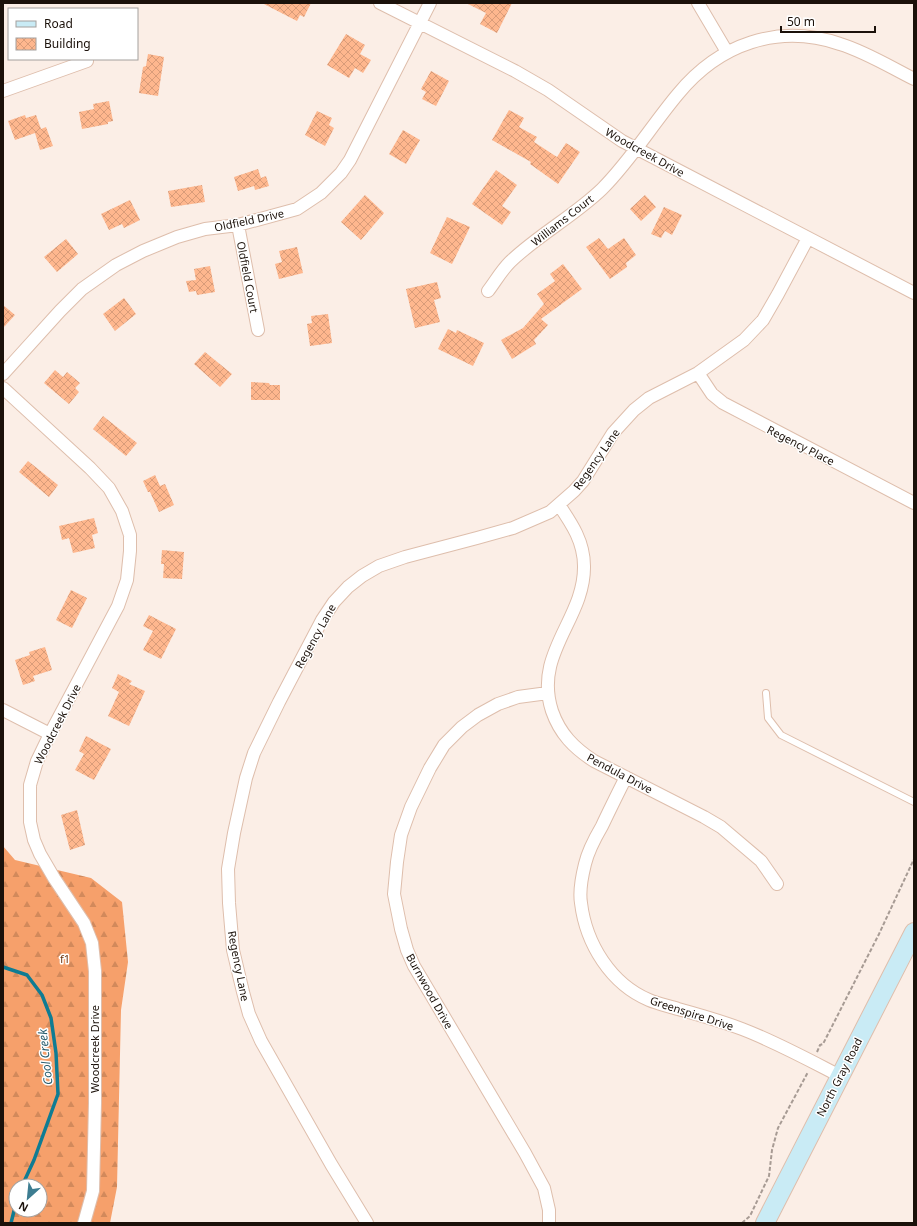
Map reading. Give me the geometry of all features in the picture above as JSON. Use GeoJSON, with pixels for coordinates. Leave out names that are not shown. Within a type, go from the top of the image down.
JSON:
{"type":"FeatureCollection","features":[{"type":"Feature","properties":{"kind":"street","name":"Woodcreek Drive"},"geometry":{"type":"LineString","coordinates":[[380,3],[514,71],[548,90],[636,149],[808,238],[913,290]]}},
{"type":"Feature","properties":{"kind":"street","name":"Oldfield Drive"},"geometry":{"type":"LineString","coordinates":[[3,374],[76,294],[116,265],[143,251],[177,237],[205,229],[238,225],[297,209],[321,193],[341,173],[350,160],[430,3]]}},
{"type":"Feature","properties":{"kind":"street"},"geometry":{"type":"LineString","coordinates":[[698,3],[726,52]]}},
{"type":"Feature","properties":{"kind":"street","name":"Williams Court"},"geometry":{"type":"LineString","coordinates":[[488,291],[509,264],[602,188],[636,149],[678,93],[696,74],[713,60],[726,52],[745,43],[766,38],[787,36],[812,37],[840,44],[870,56],[914,79]]}},
{"type":"Feature","properties":{"kind":"street"},"geometry":{"type":"LineString","coordinates":[[3,91],[87,61]]}},
{"type":"Feature","properties":{"kind":"street","name":"Oldfield Court"},"geometry":{"type":"LineString","coordinates":[[238,225],[258,330]]}},
{"type":"Feature","properties":{"kind":"street","name":"Regency Lane"},"geometry":{"type":"LineString","coordinates":[[367,1223],[330,1164],[261,1041],[247,1007],[233,950],[228,876],[234,833],[246,778],[254,753],[322,620],[334,602],[348,587],[362,576],[379,566],[405,557],[513,528],[550,512],[583,481],[613,433],[634,410],[649,398],[698,373],[744,340],[763,320],[808,238]]}},
{"type":"Feature","properties":{"kind":"street","name":"Regency Place"},"geometry":{"type":"LineString","coordinates":[[698,373],[712,394],[723,403],[914,503]]}},
{"type":"Feature","properties":{"kind":"street","name":"Woodcreek Drive"},"geometry":{"type":"LineString","coordinates":[[3,388],[90,468],[109,488],[122,511],[130,535],[128,580],[118,606],[50,734],[37,761],[30,785],[30,822],[40,854],[84,923],[92,943],[95,971],[95,1103],[92,1191],[84,1223]]}},
{"type":"Feature","properties":{"kind":"street","name":"Pendula Drive"},"geometry":{"type":"LineString","coordinates":[[559,505],[576,531],[582,548],[584,572],[582,591],[552,658],[548,672],[548,693],[550,704],[555,720],[563,734],[582,753],[594,761],[704,817],[720,827],[761,861],[777,884]]}},
{"type":"Feature","properties":{"kind":"street","name":"Burnwood Drive"},"geometry":{"type":"LineString","coordinates":[[548,693],[518,697],[478,715],[462,727],[444,745],[430,768],[411,807],[401,835],[396,862],[394,894],[401,929],[407,950],[414,966],[525,1153],[544,1188],[549,1210],[549,1223]]}},
{"type":"Feature","properties":{"kind":"street"},"geometry":{"type":"LineString","coordinates":[[3,710],[50,734]]}},
{"type":"Feature","properties":{"kind":"street","name":"Greenspire Drive"},"geometry":{"type":"LineString","coordinates":[[626,777],[593,842],[585,864],[580,902],[588,934],[594,948],[615,976],[629,988],[649,1000],[724,1022],[753,1033],[779,1044],[840,1076]]}},
{"type":"Feature","properties":{"kind":"street","name":"North Gray Road"},"geometry":{"type":"LineString","coordinates":[[765,1223],[914,932]]}},
{"type":"Feature","properties":{"kind":"lane"},"geometry":{"type":"LineString","coordinates":[[766,693],[768,718],[781,735],[914,802]]}},
{"type":"Feature","properties":{"kind":"path"},"geometry":{"type":"LineString","coordinates":[[742,1223],[750,1216],[769,1176],[772,1150],[778,1128],[814,1062],[820,1045],[823,1044],[828,1035],[914,859]]}},
{"type":"Feature","properties":{"kind":"green space","name":"f1"},"geometry":{"type":"Polygon","coordinates":[[[3,846],[15,860],[91,878],[122,902],[128,962],[121,1010],[117,1187],[110,1223],[3,1223],[3,846]]]}},
{"type":"Feature","properties":{"kind":"building"},"geometry":{"type":"Polygon","coordinates":[[[262,3],[311,3],[304,17],[300,15],[297,21],[262,3]]]}},
{"type":"Feature","properties":{"kind":"building"},"geometry":{"type":"Polygon","coordinates":[[[466,3],[512,3],[497,33],[480,24],[486,13],[466,3]]]}},
{"type":"Feature","properties":{"kind":"building"},"geometry":{"type":"Polygon","coordinates":[[[346,34],[365,45],[360,54],[371,60],[363,73],[355,68],[349,78],[327,65],[346,34]]]}},
{"type":"Feature","properties":{"kind":"building"},"geometry":{"type":"Polygon","coordinates":[[[148,54],[164,57],[158,96],[139,93],[143,67],[146,66],[148,54]]]}},
{"type":"Feature","properties":{"kind":"building"},"geometry":{"type":"Polygon","coordinates":[[[431,71],[449,81],[436,106],[422,99],[426,92],[421,89],[431,71]]]}},
{"type":"Feature","properties":{"kind":"building"},"geometry":{"type":"Polygon","coordinates":[[[109,101],[113,121],[108,122],[108,124],[82,129],[79,112],[94,109],[93,104],[109,101]]]}},
{"type":"Feature","properties":{"kind":"building"},"geometry":{"type":"Polygon","coordinates":[[[509,110],[524,118],[519,127],[537,137],[534,142],[557,157],[566,143],[580,152],[558,184],[530,164],[531,162],[492,140],[509,110]]]}},
{"type":"Feature","properties":{"kind":"building"},"geometry":{"type":"Polygon","coordinates":[[[317,111],[332,118],[329,125],[334,128],[325,146],[305,135],[317,111]]]}},
{"type":"Feature","properties":{"kind":"building"},"geometry":{"type":"Polygon","coordinates":[[[25,115],[26,118],[36,115],[41,129],[46,127],[53,146],[40,150],[35,133],[15,140],[8,121],[25,115]]]}},
{"type":"Feature","properties":{"kind":"building"},"geometry":{"type":"Polygon","coordinates":[[[403,130],[420,140],[406,164],[389,154],[403,130]]]}},
{"type":"Feature","properties":{"kind":"building"},"geometry":{"type":"Polygon","coordinates":[[[258,169],[261,178],[266,176],[269,186],[255,190],[254,186],[238,191],[234,177],[258,169]]]}},
{"type":"Feature","properties":{"kind":"building"},"geometry":{"type":"Polygon","coordinates":[[[496,170],[517,185],[502,206],[511,212],[502,225],[472,204],[496,170]]]}},
{"type":"Feature","properties":{"kind":"building"},"geometry":{"type":"Polygon","coordinates":[[[202,185],[205,202],[171,207],[168,191],[202,185]]]}},
{"type":"Feature","properties":{"kind":"building"},"geometry":{"type":"Polygon","coordinates":[[[365,195],[384,213],[361,240],[341,222],[365,195]]]}},
{"type":"Feature","properties":{"kind":"building"},"geometry":{"type":"Polygon","coordinates":[[[645,195],[656,207],[641,221],[630,209],[645,195]]]}},
{"type":"Feature","properties":{"kind":"building"},"geometry":{"type":"Polygon","coordinates":[[[130,200],[140,220],[124,228],[122,224],[109,230],[101,214],[130,200]]]}},
{"type":"Feature","properties":{"kind":"building"},"geometry":{"type":"Polygon","coordinates":[[[664,207],[682,215],[672,235],[665,231],[661,238],[651,234],[664,207]]]}},
{"type":"Feature","properties":{"kind":"building"},"geometry":{"type":"Polygon","coordinates":[[[447,217],[470,227],[452,264],[430,253],[447,217]]]}},
{"type":"Feature","properties":{"kind":"building"},"geometry":{"type":"Polygon","coordinates":[[[599,238],[608,249],[624,238],[636,255],[626,263],[627,267],[610,279],[586,247],[599,238]]]}},
{"type":"Feature","properties":{"kind":"building"},"geometry":{"type":"Polygon","coordinates":[[[66,239],[78,254],[57,272],[44,257],[66,239]]]}},
{"type":"Feature","properties":{"kind":"building"},"geometry":{"type":"Polygon","coordinates":[[[297,247],[303,273],[279,279],[275,264],[282,262],[279,251],[297,247]]]}},
{"type":"Feature","properties":{"kind":"building"},"geometry":{"type":"Polygon","coordinates":[[[563,264],[582,289],[541,319],[548,325],[534,340],[536,344],[512,359],[501,340],[523,328],[544,304],[537,294],[555,281],[550,274],[563,264]]]}},
{"type":"Feature","properties":{"kind":"building"},"geometry":{"type":"Polygon","coordinates":[[[210,266],[215,292],[197,295],[196,291],[189,292],[186,281],[196,280],[194,269],[210,266]]]}},
{"type":"Feature","properties":{"kind":"building"},"geometry":{"type":"Polygon","coordinates":[[[437,282],[441,298],[434,300],[440,322],[415,328],[406,289],[437,282]]]}},
{"type":"Feature","properties":{"kind":"building"},"geometry":{"type":"Polygon","coordinates":[[[124,298],[136,314],[115,331],[103,314],[124,298]]]}},
{"type":"Feature","properties":{"kind":"building"},"geometry":{"type":"Polygon","coordinates":[[[3,305],[15,315],[3,328],[3,305]]]}},
{"type":"Feature","properties":{"kind":"building"},"geometry":{"type":"Polygon","coordinates":[[[328,314],[332,343],[310,346],[307,324],[312,323],[311,316],[328,314]]]}},
{"type":"Feature","properties":{"kind":"building"},"geometry":{"type":"Polygon","coordinates":[[[448,329],[456,333],[457,330],[484,343],[473,366],[438,349],[448,329]]]}},
{"type":"Feature","properties":{"kind":"building"},"geometry":{"type":"Polygon","coordinates":[[[205,352],[232,374],[220,387],[194,364],[205,352]]]}},
{"type":"Feature","properties":{"kind":"building"},"geometry":{"type":"Polygon","coordinates":[[[55,370],[63,377],[67,372],[80,383],[75,388],[79,392],[69,404],[44,383],[55,370]]]}},
{"type":"Feature","properties":{"kind":"building"},"geometry":{"type":"Polygon","coordinates":[[[251,382],[280,385],[280,400],[251,400],[251,382]]]}},
{"type":"Feature","properties":{"kind":"building"},"geometry":{"type":"Polygon","coordinates":[[[103,416],[137,443],[126,456],[93,429],[103,416]]]}},
{"type":"Feature","properties":{"kind":"building"},"geometry":{"type":"Polygon","coordinates":[[[28,461],[58,485],[49,497],[19,472],[28,461]]]}},
{"type":"Feature","properties":{"kind":"building"},"geometry":{"type":"Polygon","coordinates":[[[155,475],[160,486],[165,484],[174,505],[159,512],[143,481],[155,475]]]}},
{"type":"Feature","properties":{"kind":"building"},"geometry":{"type":"Polygon","coordinates":[[[94,518],[98,533],[92,535],[95,548],[73,553],[69,538],[62,540],[59,526],[94,518]]]}},
{"type":"Feature","properties":{"kind":"building"},"geometry":{"type":"Polygon","coordinates":[[[162,550],[184,552],[182,579],[163,578],[164,564],[161,564],[162,550]]]}},
{"type":"Feature","properties":{"kind":"building"},"geometry":{"type":"Polygon","coordinates":[[[71,590],[87,598],[72,628],[56,620],[71,590]]]}},
{"type":"Feature","properties":{"kind":"building"},"geometry":{"type":"Polygon","coordinates":[[[149,615],[176,629],[161,659],[143,650],[153,631],[143,626],[149,615]]]}},
{"type":"Feature","properties":{"kind":"building"},"geometry":{"type":"Polygon","coordinates":[[[45,647],[52,670],[33,676],[35,681],[23,685],[15,660],[30,655],[29,652],[45,647]]]}},
{"type":"Feature","properties":{"kind":"building"},"geometry":{"type":"Polygon","coordinates":[[[118,674],[132,681],[129,684],[145,691],[129,726],[108,716],[119,692],[112,688],[118,674]]]}},
{"type":"Feature","properties":{"kind":"building"},"geometry":{"type":"Polygon","coordinates":[[[86,736],[111,749],[94,780],[75,770],[84,754],[79,751],[86,736]]]}},
{"type":"Feature","properties":{"kind":"building"},"geometry":{"type":"Polygon","coordinates":[[[77,810],[85,845],[70,850],[61,815],[77,810]]]}},
{"type":"Feature","properties":{"kind":"waterway","name":"Cool Creek"},"geometry":{"type":"LineString","coordinates":[[3,967],[27,975],[42,995],[51,1018],[56,1053],[58,1094],[34,1160],[26,1178]]}},
{"type":"Feature","properties":{"kind":"waterway","name":"Cool Creek"},"geometry":{"type":"LineString","coordinates":[[11,1223],[12,1218]]}}]}
